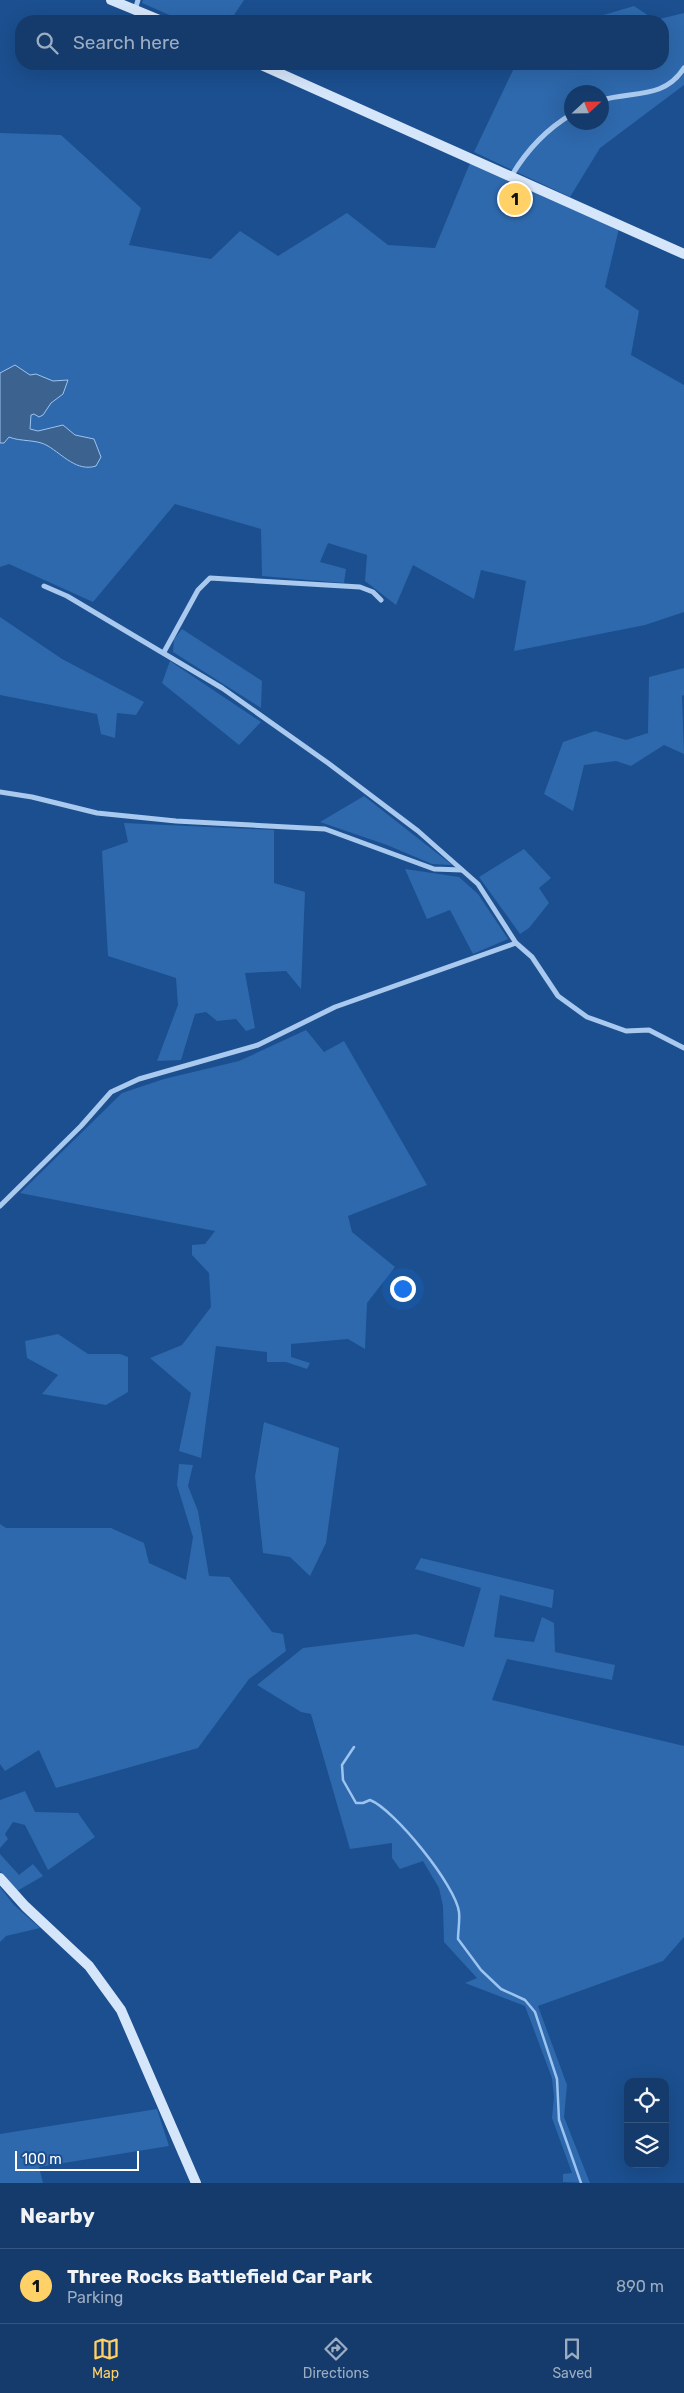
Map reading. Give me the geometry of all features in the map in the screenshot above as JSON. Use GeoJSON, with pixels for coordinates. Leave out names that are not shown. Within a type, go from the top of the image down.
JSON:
{"type":"FeatureCollection","features":[{"type":"Feature","properties":{"kind":"street"},"geometry":{"type":"LineString","coordinates":[[112,0],[136,5],[152,15]]}},
{"type":"Feature","properties":{"kind":"street"},"geometry":{"type":"LineString","coordinates":[[609,98],[658,91],[673,83],[684,68]]}},
{"type":"Feature","properties":{"kind":"street"},"geometry":{"type":"LineString","coordinates":[[273,70],[512,175],[684,254]]}},
{"type":"Feature","properties":{"kind":"street"},"geometry":{"type":"LineString","coordinates":[[512,175],[527,150],[564,119]]}},
{"type":"Feature","properties":{"kind":"street"},"geometry":{"type":"LineString","coordinates":[[164,652],[198,590],[210,578],[360,587],[373,592],[381,600]]}},
{"type":"Feature","properties":{"kind":"street"},"geometry":{"type":"LineString","coordinates":[[44,586],[67,596],[222,688],[328,763],[418,831],[478,884],[516,942],[532,957],[558,996],[587,1017],[626,1031],[649,1030],[684,1048]]}},
{"type":"Feature","properties":{"kind":"street"},"geometry":{"type":"LineString","coordinates":[[0,792],[32,796],[97,813],[176,821],[325,829],[434,869],[463,870]]}},
{"type":"Feature","properties":{"kind":"street"},"geometry":{"type":"LineString","coordinates":[[0,1206],[81,1126],[111,1092],[139,1079],[258,1045],[335,1006],[516,942]]}},
{"type":"Feature","properties":{"kind":"street"},"geometry":{"type":"LineString","coordinates":[[0,1878],[25,1906],[89,1966],[121,2010],[196,2183]]}},
{"type":"Feature","properties":{"kind":"shaded area"},"geometry":{"type":"Polygon","coordinates":[[[143,0],[244,0],[234,15],[169,15],[142,3],[143,0]]]}},
{"type":"Feature","properties":{"kind":"shaded area"},"geometry":{"type":"Polygon","coordinates":[[[634,6],[648,15],[604,15],[634,6]]]}},
{"type":"Feature","properties":{"kind":"shaded area"},"geometry":{"type":"Polygon","coordinates":[[[684,13],[684,85],[600,148],[570,197],[474,152],[513,70],[669,70],[669,17],[684,13]]]}},
{"type":"Feature","properties":{"kind":"shaded area"},"geometry":{"type":"Polygon","coordinates":[[[0,133],[61,135],[141,208],[129,245],[211,259],[240,231],[278,256],[347,213],[388,245],[435,248],[470,163],[619,228],[605,287],[639,311],[631,355],[684,385],[684,612],[645,625],[514,651],[526,581],[481,570],[474,599],[413,565],[396,605],[365,581],[367,555],[328,543],[320,562],[346,569],[344,583],[262,576],[261,529],[175,504],[93,602],[9,564],[0,567],[0,133]]]}},
{"type":"Feature","properties":{"kind":"shaded area"},"geometry":{"type":"Polygon","coordinates":[[[15,365],[30,375],[36,374],[53,381],[68,380],[63,394],[51,403],[43,415],[39,417],[34,414],[31,415],[30,429],[38,431],[63,425],[75,435],[94,439],[101,457],[96,466],[83,467],[76,465],[39,442],[9,437],[4,443],[0,443],[0,373],[15,365]]]}},
{"type":"Feature","properties":{"kind":"shaded area"},"geometry":{"type":"Polygon","coordinates":[[[0,617],[62,659],[144,702],[136,715],[117,713],[115,738],[101,734],[97,714],[0,695],[0,617]]]}},
{"type":"Feature","properties":{"kind":"shaded area"},"geometry":{"type":"Polygon","coordinates":[[[182,629],[262,681],[261,708],[173,652],[174,639],[182,629]]]}},
{"type":"Feature","properties":{"kind":"shaded area"},"geometry":{"type":"Polygon","coordinates":[[[170,661],[261,722],[239,745],[162,683],[170,661]]]}},
{"type":"Feature","properties":{"kind":"shaded area"},"geometry":{"type":"Polygon","coordinates":[[[684,668],[684,695],[682,696],[684,754],[664,745],[631,766],[616,761],[584,765],[573,811],[544,794],[563,742],[595,731],[626,740],[648,733],[649,677],[684,668]]]}},
{"type":"Feature","properties":{"kind":"shaded area"},"geometry":{"type":"Polygon","coordinates":[[[364,796],[452,865],[432,864],[387,845],[320,822],[364,796]]]}},
{"type":"Feature","properties":{"kind":"shaded area"},"geometry":{"type":"Polygon","coordinates":[[[124,823],[274,830],[274,883],[305,892],[301,989],[286,971],[245,973],[255,1028],[246,1031],[236,1019],[217,1021],[206,1012],[195,1014],[181,1060],[157,1061],[178,1005],[176,978],[108,956],[102,851],[128,842],[124,823]]]}},
{"type":"Feature","properties":{"kind":"shaded area"},"geometry":{"type":"Polygon","coordinates":[[[524,849],[551,878],[539,888],[549,903],[529,928],[520,934],[479,877],[524,849]]]}},
{"type":"Feature","properties":{"kind":"shaded area"},"geometry":{"type":"Polygon","coordinates":[[[405,869],[459,877],[478,894],[508,939],[473,954],[450,910],[427,919],[405,869]]]}},
{"type":"Feature","properties":{"kind":"shaded area"},"geometry":{"type":"Polygon","coordinates":[[[306,1030],[324,1052],[344,1041],[427,1185],[348,1216],[352,1232],[395,1267],[367,1303],[365,1349],[348,1339],[291,1344],[291,1357],[310,1363],[307,1369],[286,1362],[267,1362],[267,1352],[216,1346],[201,1458],[179,1451],[191,1393],[150,1358],[182,1345],[211,1307],[209,1273],[192,1255],[192,1245],[205,1244],[215,1231],[20,1193],[122,1093],[164,1079],[239,1061],[306,1030]]]}},
{"type":"Feature","properties":{"kind":"shaded area"},"geometry":{"type":"Polygon","coordinates":[[[58,1334],[88,1354],[120,1354],[128,1357],[128,1392],[106,1405],[42,1394],[58,1375],[27,1358],[25,1341],[58,1334]]]}},
{"type":"Feature","properties":{"kind":"shaded area"},"geometry":{"type":"Polygon","coordinates":[[[264,1422],[339,1448],[326,1543],[310,1576],[290,1557],[263,1553],[255,1476],[264,1422]]]}},
{"type":"Feature","properties":{"kind":"shaded area"},"geometry":{"type":"Polygon","coordinates":[[[179,1464],[193,1465],[188,1486],[198,1511],[209,1576],[229,1577],[272,1632],[283,1634],[286,1651],[249,1679],[198,1748],[56,1788],[39,1750],[5,1771],[0,1764],[0,1524],[6,1528],[111,1528],[144,1543],[149,1563],[186,1580],[193,1537],[177,1485],[179,1464]]]}},
{"type":"Feature","properties":{"kind":"shaded area"},"geometry":{"type":"Polygon","coordinates":[[[421,1558],[554,1590],[552,1608],[500,1595],[494,1637],[534,1642],[542,1617],[554,1623],[555,1652],[615,1665],[612,1680],[507,1659],[492,1700],[684,1746],[684,1937],[663,1961],[538,2006],[567,2085],[564,2117],[590,2183],[563,2182],[563,2174],[572,2173],[552,2118],[554,2097],[552,2078],[525,2006],[465,1983],[477,1978],[444,1942],[443,1906],[439,1888],[423,1861],[400,1869],[392,1858],[392,1843],[350,1849],[311,1714],[301,1712],[257,1685],[303,1648],[416,1634],[464,1647],[481,1588],[415,1569],[421,1558]]]}},
{"type":"Feature","properties":{"kind":"shaded area"},"geometry":{"type":"Polygon","coordinates":[[[25,1791],[35,1812],[78,1813],[95,1837],[48,1870],[25,1825],[13,1822],[5,1834],[8,1839],[0,1848],[0,1800],[25,1791]]]}},
{"type":"Feature","properties":{"kind":"shaded area"},"geometry":{"type":"Polygon","coordinates":[[[0,1854],[19,1875],[33,1864],[43,1876],[17,1891],[0,1871],[0,1854]]]}},
{"type":"Feature","properties":{"kind":"shaded area"},"geometry":{"type":"Polygon","coordinates":[[[0,1887],[14,1905],[40,1928],[6,1936],[0,1942],[0,1887]]]}},
{"type":"Feature","properties":{"kind":"shaded area"},"geometry":{"type":"Polygon","coordinates":[[[157,2109],[169,2146],[39,2167],[43,2183],[0,2183],[0,2134],[157,2109]]]}},
{"type":"Feature","properties":{"kind":"waterway"},"geometry":{"type":"LineString","coordinates":[[354,1747],[342,1765],[343,1780],[356,1803],[370,1800],[381,1806],[408,1833],[436,1868],[455,1900],[459,1912],[458,1939],[481,1970],[501,1989],[525,2000],[535,2012],[557,2079],[559,2120],[581,2183]]}},
{"type":"Feature","properties":{"kind":"place","name":"Three Rocks Battlefield Car Park"},"geometry":{"type":"Point","coordinates":[515,199]}}]}
